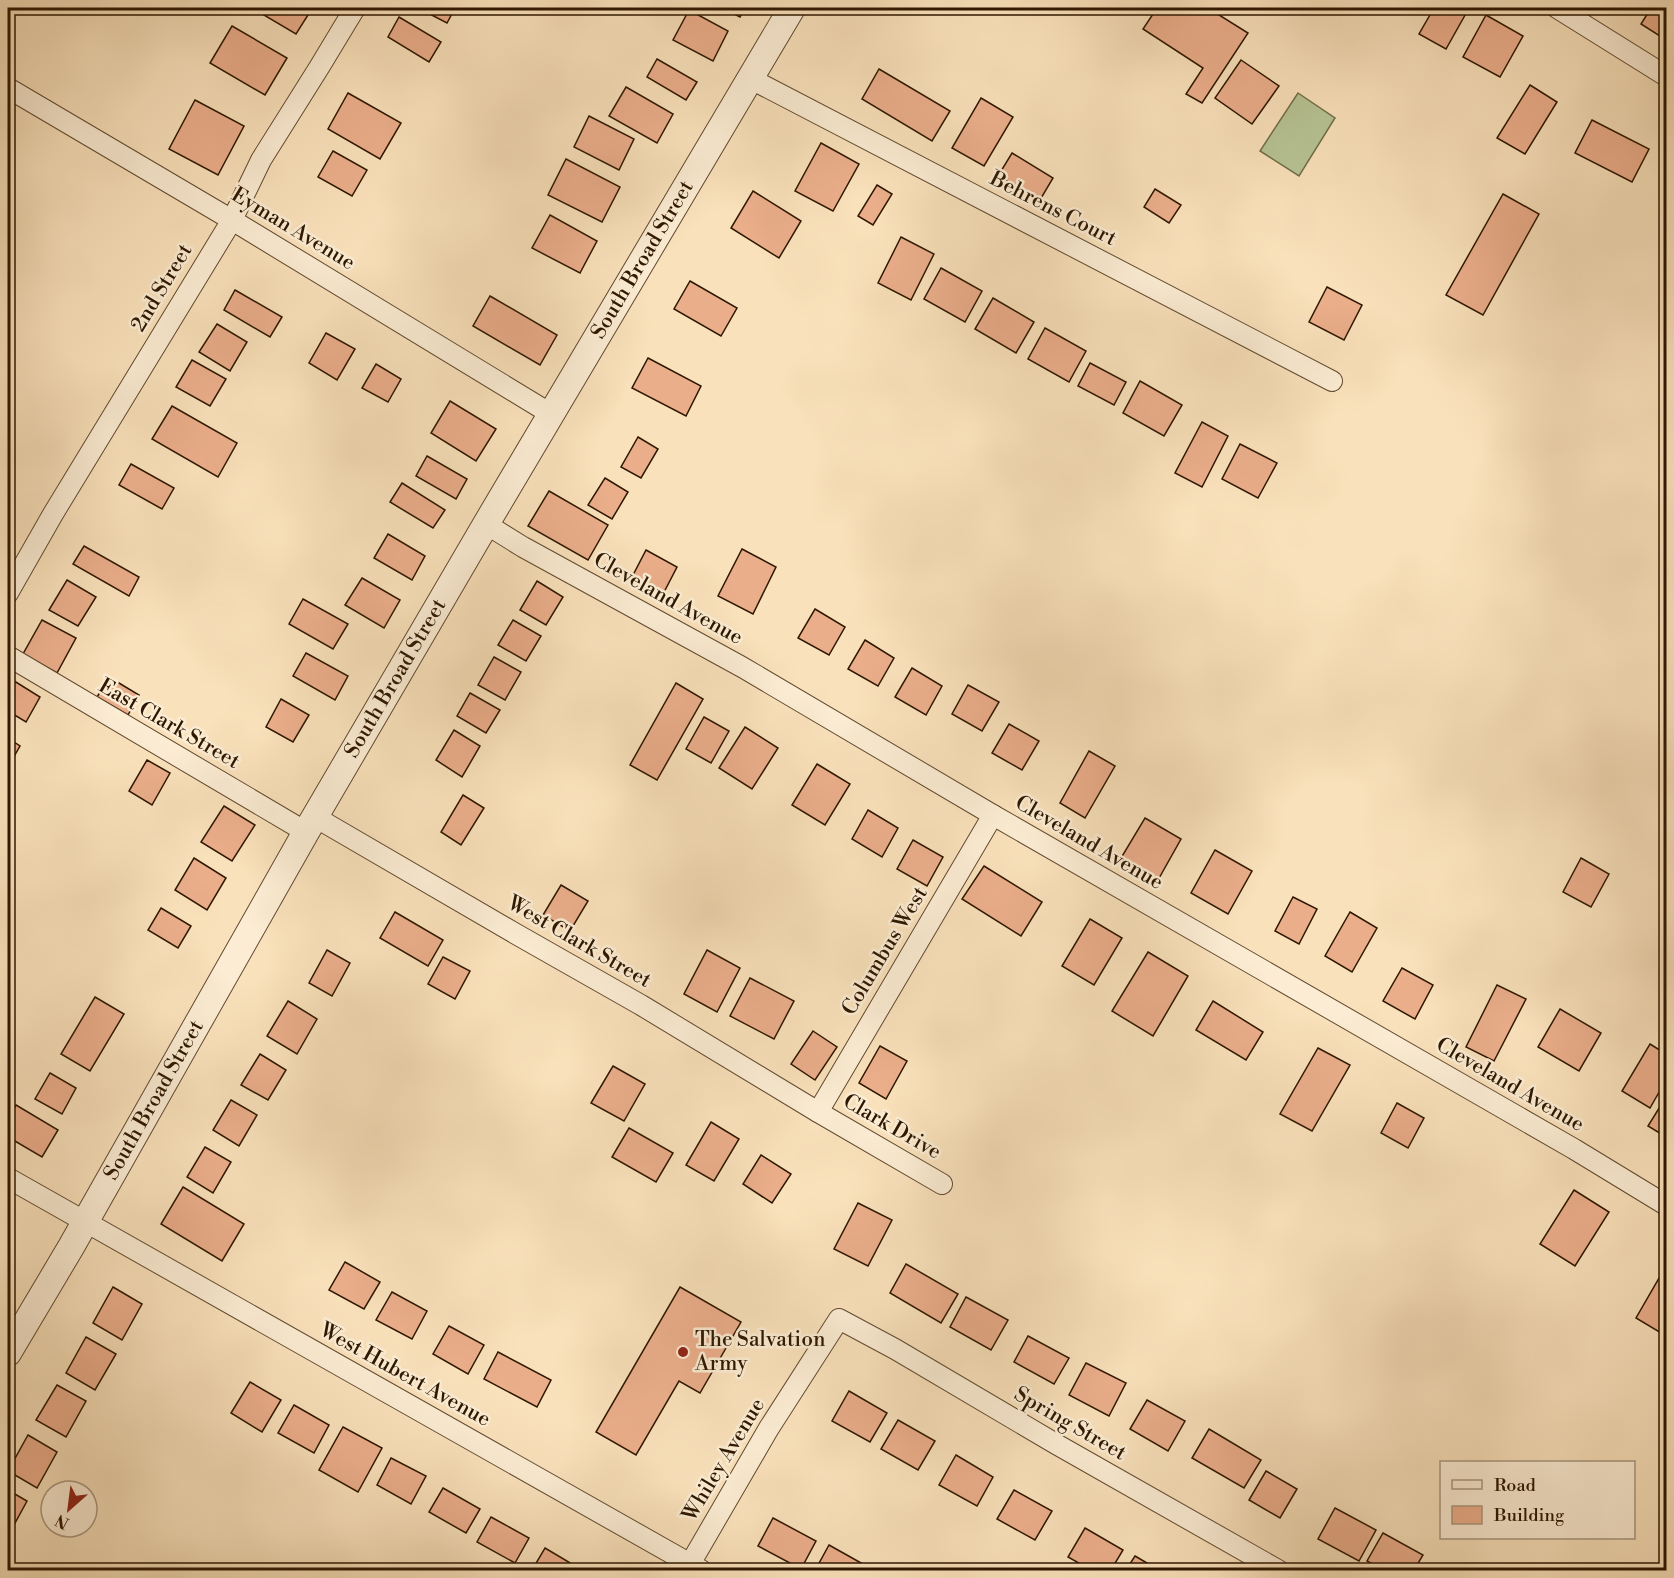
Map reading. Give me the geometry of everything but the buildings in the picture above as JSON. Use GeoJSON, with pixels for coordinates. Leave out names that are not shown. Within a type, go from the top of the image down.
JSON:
{"type":"FeatureCollection","features":[{"type":"Feature","properties":{"kind":"street","name":"2nd Street"},"geometry":{"type":"LineString","coordinates":[[8,593],[53,514],[232,220],[261,160],[355,8]]}},
{"type":"Feature","properties":{"kind":"street","name":"South Broad Street"},"geometry":{"type":"LineString","coordinates":[[8,1353],[310,825],[792,8]]}},
{"type":"Feature","properties":{"kind":"street"},"geometry":{"type":"LineString","coordinates":[[1557,8],[1666,76]]}},
{"type":"Feature","properties":{"kind":"street","name":"Behrens Court"},"geometry":{"type":"LineString","coordinates":[[751,79],[1332,381]]}},
{"type":"Feature","properties":{"kind":"street","name":"Eyman Avenue"},"geometry":{"type":"LineString","coordinates":[[8,88],[232,220],[551,414]]}},
{"type":"Feature","properties":{"kind":"street","name":"Cleveland Avenue"},"geometry":{"type":"LineString","coordinates":[[486,524],[523,547],[742,667],[993,815],[1574,1149],[1666,1205]]}},
{"type":"Feature","properties":{"kind":"street","name":"East Clark Street"},"geometry":{"type":"LineString","coordinates":[[8,657],[310,825]]}},
{"type":"Feature","properties":{"kind":"street","name":"Columbus West"},"geometry":{"type":"LineString","coordinates":[[818,1112],[993,815]]}},
{"type":"Feature","properties":{"kind":"street","name":"West Clark Street"},"geometry":{"type":"LineString","coordinates":[[310,825],[516,934],[641,1005],[818,1112]]}},
{"type":"Feature","properties":{"kind":"street","name":"Clark Drive"},"geometry":{"type":"LineString","coordinates":[[818,1112],[942,1184]]}},
{"type":"Feature","properties":{"kind":"street","name":"West Hubert Avenue"},"geometry":{"type":"LineString","coordinates":[[8,1178],[695,1567]]}},
{"type":"Feature","properties":{"kind":"street","name":"Whiley Avenue"},"geometry":{"type":"LineString","coordinates":[[695,1567],[769,1428],[839,1319]]}},
{"type":"Feature","properties":{"kind":"street","name":"Spring Street"},"geometry":{"type":"LineString","coordinates":[[839,1319],[1278,1570]]}},
{"type":"Feature","properties":{"kind":"green space"},"geometry":{"type":"Polygon","coordinates":[[[1298,93],[1335,118],[1299,176],[1260,151],[1298,93]]]}},
{"type":"Feature","properties":{"kind":"place","name":"The Salvation Army"},"geometry":{"type":"Point","coordinates":[683,1352]}}]}
